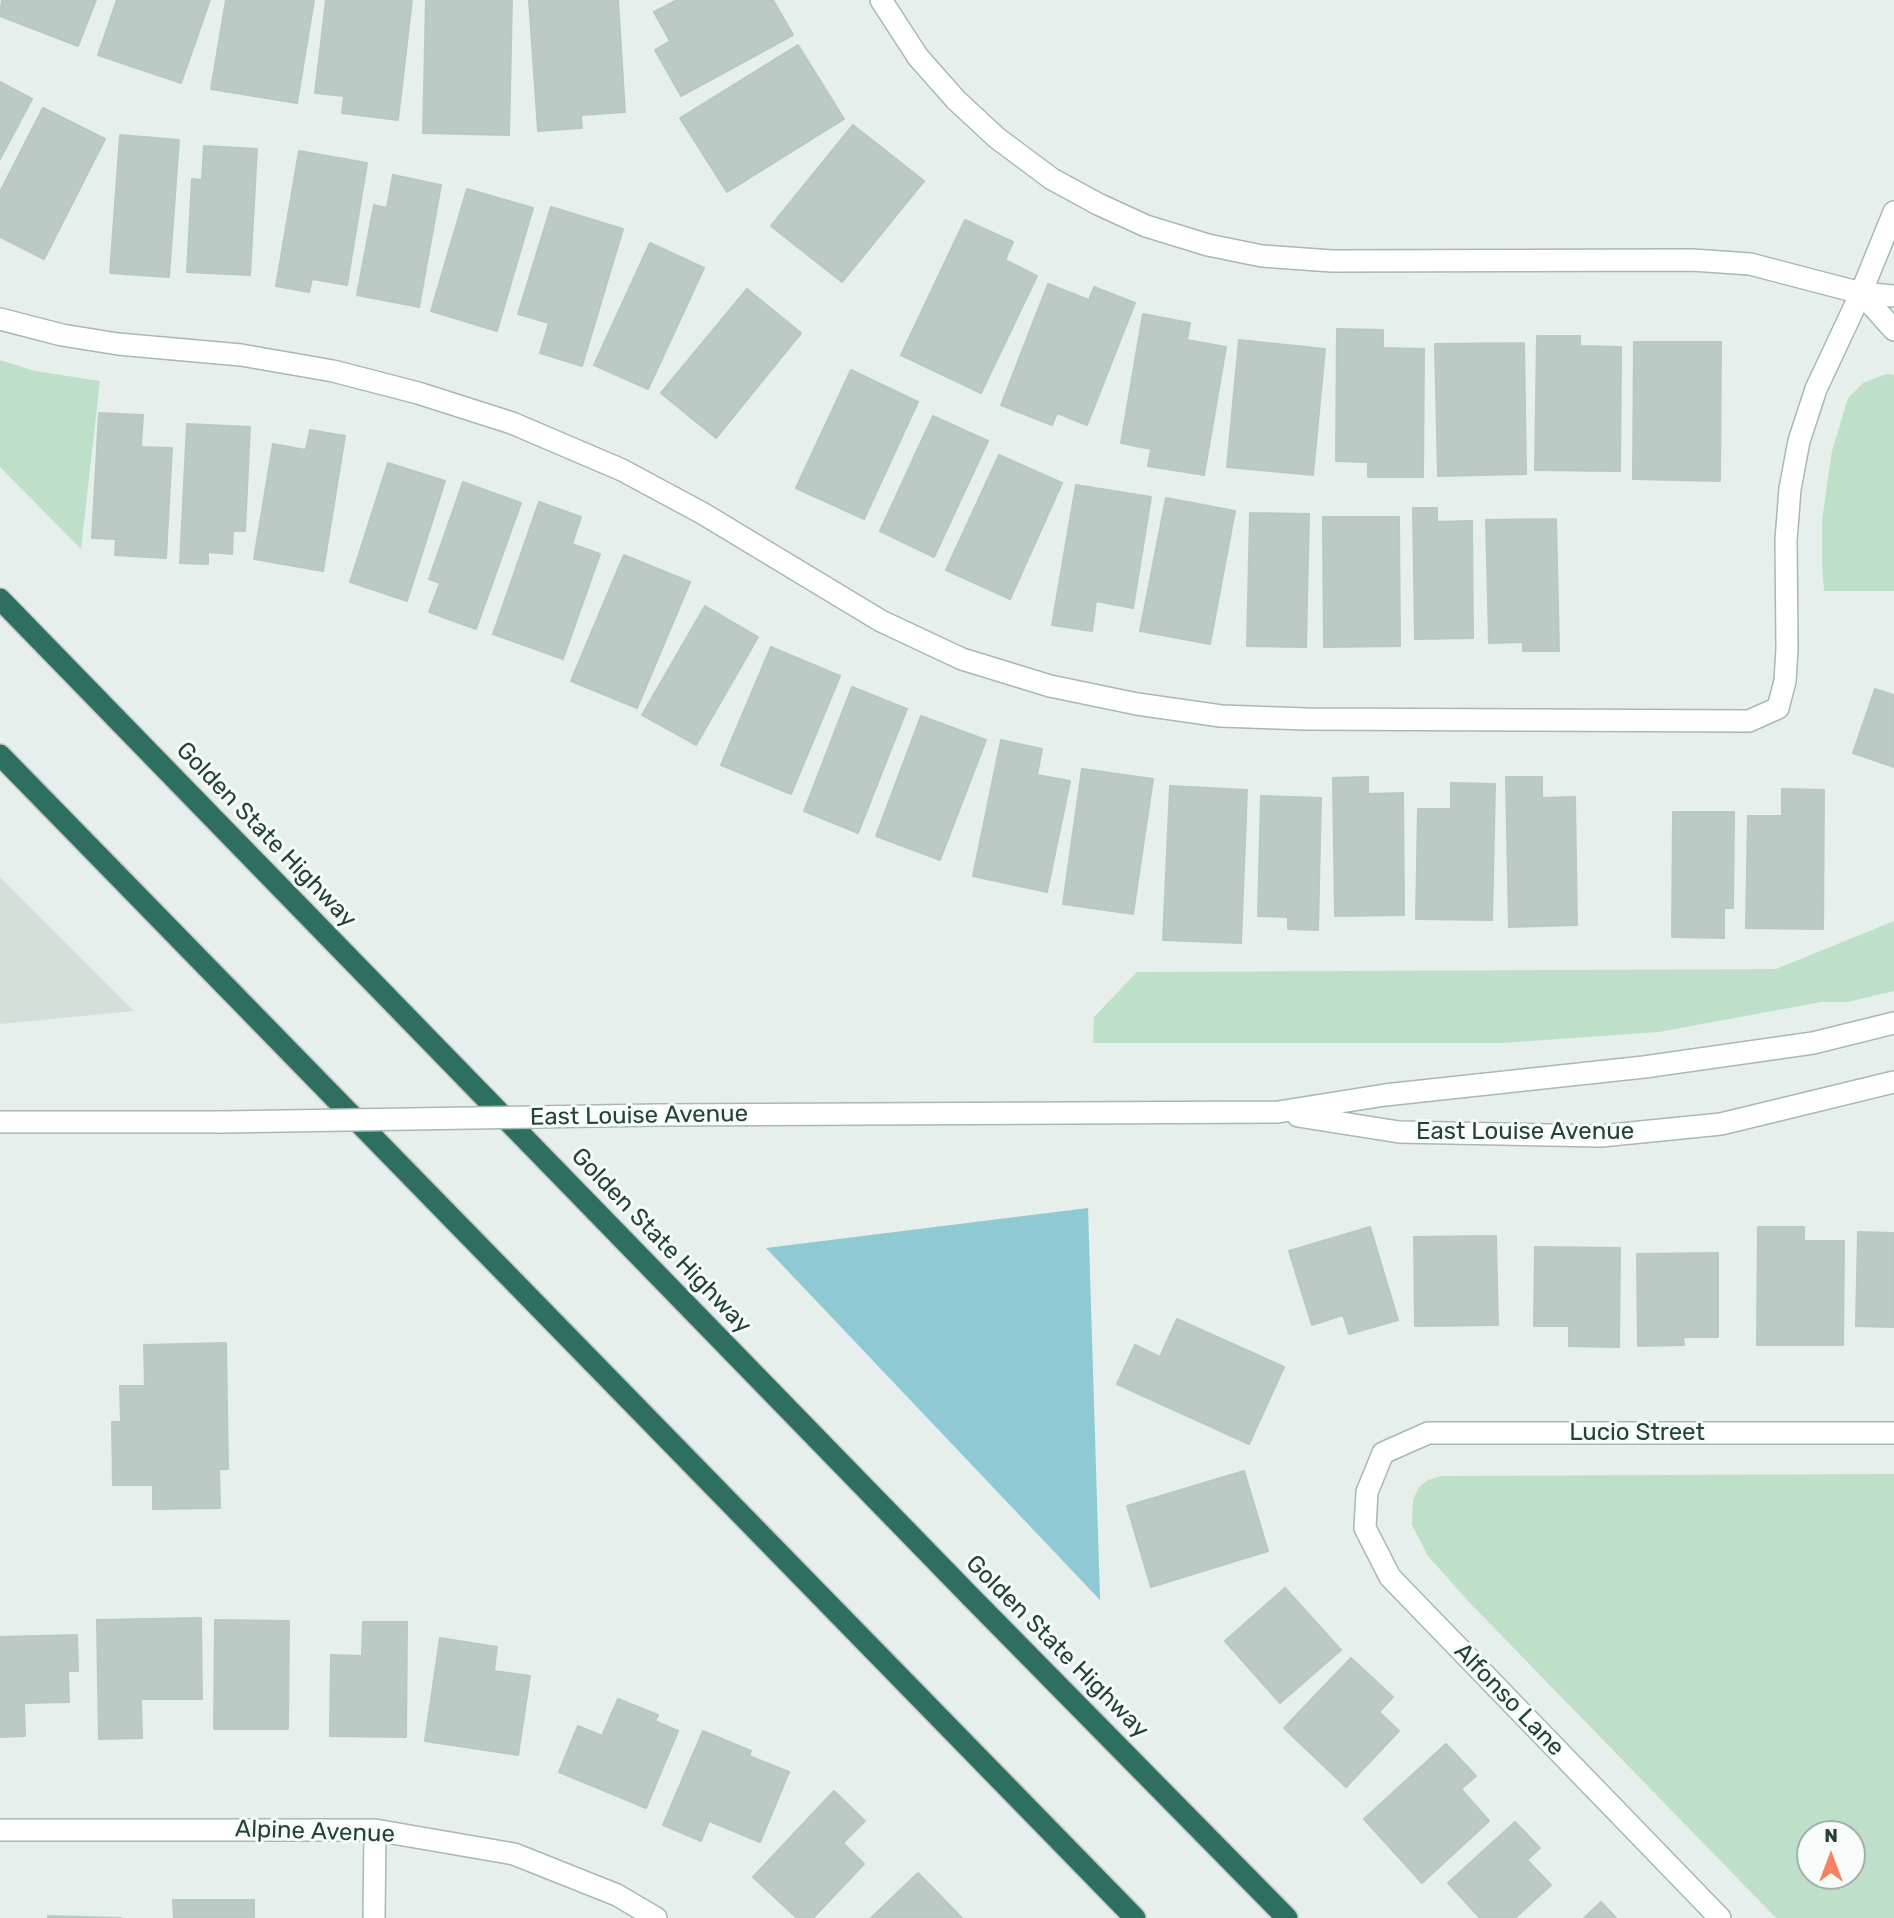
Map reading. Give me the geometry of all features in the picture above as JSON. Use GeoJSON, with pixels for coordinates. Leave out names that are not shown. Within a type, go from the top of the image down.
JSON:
{"type":"FeatureCollection","features":[{"type":"Feature","properties":{"kind":"highway","name":"Golden State Highway"},"geometry":{"type":"LineString","coordinates":[[0,599],[1287,1918]]}},
{"type":"Feature","properties":{"kind":"highway"},"geometry":{"type":"LineString","coordinates":[[0,755],[1135,1918]]}},
{"type":"Feature","properties":{"kind":"street"},"geometry":{"type":"LineString","coordinates":[[881,0],[918,57],[956,100],[997,138],[1052,179],[1098,204],[1146,226],[1208,245],[1262,256],[1332,261],[1692,260],[1750,264],[1861,293],[1894,296]]}},
{"type":"Feature","properties":{"kind":"street"},"geometry":{"type":"LineString","coordinates":[[0,319],[84,339],[241,355],[333,371],[418,393],[512,423],[622,470],[713,520],[881,621],[962,659],[1050,686],[1137,704],[1221,716],[1306,719],[1749,720],[1778,708],[1785,681],[1786,540],[1790,489],[1799,441],[1820,378],[1861,293],[1894,212]]}},
{"type":"Feature","properties":{"kind":"street"},"geometry":{"type":"LineString","coordinates":[[1861,293],[1894,330]]}},
{"type":"Feature","properties":{"kind":"street","name":"East Louise Avenue"},"geometry":{"type":"LineString","coordinates":[[0,1122],[1278,1112],[1385,1095],[1644,1067],[1800,1045],[1894,1023]]}},
{"type":"Feature","properties":{"kind":"street","name":"East Louise Avenue"},"geometry":{"type":"LineString","coordinates":[[1278,1112],[1399,1132],[1601,1136],[1721,1124],[1894,1082]]}},
{"type":"Feature","properties":{"kind":"street","name":"Lucio Street"},"geometry":{"type":"LineString","coordinates":[[1383,1454],[1428,1433],[1894,1433]]}},
{"type":"Feature","properties":{"kind":"street","name":"Alfonso Lane"},"geometry":{"type":"LineString","coordinates":[[1383,1454],[1367,1492],[1365,1528],[1390,1577],[1720,1918]]}},
{"type":"Feature","properties":{"kind":"street","name":"Alpine Avenue"},"geometry":{"type":"LineString","coordinates":[[0,1830],[375,1830],[514,1854],[617,1895],[656,1918]]}},
{"type":"Feature","properties":{"kind":"street"},"geometry":{"type":"LineString","coordinates":[[374,1918],[375,1830]]}},
{"type":"Feature","properties":{"kind":"shaded area"},"geometry":{"type":"Polygon","coordinates":[[[0,877],[134,1011],[0,1024],[0,877]]]}},
{"type":"Feature","properties":{"kind":"green space"},"geometry":{"type":"Polygon","coordinates":[[[0,360],[35,371],[100,381],[81,549],[0,467],[0,360]]]}},
{"type":"Feature","properties":{"kind":"green space"},"geometry":{"type":"Polygon","coordinates":[[[1886,374],[1894,375],[1894,591],[1824,591],[1822,520],[1832,451],[1848,398],[1863,383],[1886,374]]]}},
{"type":"Feature","properties":{"kind":"green space"},"geometry":{"type":"Polygon","coordinates":[[[1894,921],[1894,991],[1848,1002],[1821,1002],[1659,1032],[1502,1043],[1093,1043],[1094,1017],[1137,972],[1776,969],[1894,921]]]}},
{"type":"Feature","properties":{"kind":"green space"},"geometry":{"type":"Polygon","coordinates":[[[1894,1474],[1894,1918],[1776,1918],[1468,1601],[1428,1556],[1412,1525],[1413,1500],[1419,1487],[1428,1480],[1441,1476],[1894,1474]]]}},
{"type":"Feature","properties":{"kind":"water"},"geometry":{"type":"Polygon","coordinates":[[[1088,1208],[1100,1600],[766,1248],[1088,1208]]]}},
{"type":"Feature","properties":{"kind":"building"},"geometry":{"type":"Polygon","coordinates":[[[2,0],[96,0],[78,46],[0,16],[2,0]]]}},
{"type":"Feature","properties":{"kind":"building"},"geometry":{"type":"Polygon","coordinates":[[[117,0],[210,0],[181,83],[98,55],[117,0]]]}},
{"type":"Feature","properties":{"kind":"building"},"geometry":{"type":"Polygon","coordinates":[[[226,0],[314,0],[297,103],[211,89],[226,0]]]}},
{"type":"Feature","properties":{"kind":"building"},"geometry":{"type":"Polygon","coordinates":[[[326,0],[412,0],[398,120],[342,113],[344,96],[315,93],[326,0]]]}},
{"type":"Feature","properties":{"kind":"building"},"geometry":{"type":"Polygon","coordinates":[[[426,0],[512,0],[509,135],[423,133],[426,0]]]}},
{"type":"Feature","properties":{"kind":"building"},"geometry":{"type":"Polygon","coordinates":[[[529,0],[618,0],[625,112],[581,115],[582,128],[538,131],[529,0]]]}},
{"type":"Feature","properties":{"kind":"building"},"geometry":{"type":"Polygon","coordinates":[[[677,0],[773,0],[793,35],[681,96],[655,50],[670,41],[654,12],[677,0]]]}},
{"type":"Feature","properties":{"kind":"building"},"geometry":{"type":"Polygon","coordinates":[[[798,45],[844,119],[727,192],[680,118],[798,45]]]}},
{"type":"Feature","properties":{"kind":"building"},"geometry":{"type":"Polygon","coordinates":[[[0,82],[32,99],[0,159],[0,82]]]}},
{"type":"Feature","properties":{"kind":"building"},"geometry":{"type":"Polygon","coordinates":[[[43,108],[105,139],[44,259],[0,237],[0,192],[43,108]]]}},
{"type":"Feature","properties":{"kind":"building"},"geometry":{"type":"Polygon","coordinates":[[[853,125],[924,181],[842,282],[771,226],[853,125]]]}},
{"type":"Feature","properties":{"kind":"building"},"geometry":{"type":"Polygon","coordinates":[[[120,135],[179,140],[169,277],[110,273],[120,135]]]}},
{"type":"Feature","properties":{"kind":"building"},"geometry":{"type":"Polygon","coordinates":[[[204,146],[257,149],[250,275],[187,272],[192,179],[202,180],[204,146]]]}},
{"type":"Feature","properties":{"kind":"building"},"geometry":{"type":"Polygon","coordinates":[[[299,151],[367,163],[347,285],[312,279],[309,292],[276,286],[299,151]]]}},
{"type":"Feature","properties":{"kind":"building"},"geometry":{"type":"Polygon","coordinates":[[[393,175],[441,185],[419,307],[357,295],[374,205],[387,208],[393,175]]]}},
{"type":"Feature","properties":{"kind":"building"},"geometry":{"type":"Polygon","coordinates":[[[467,189],[533,208],[497,331],[431,311],[467,189]]]}},
{"type":"Feature","properties":{"kind":"building"},"geometry":{"type":"Polygon","coordinates":[[[551,207],[623,229],[582,366],[540,353],[549,323],[518,314],[551,207]]]}},
{"type":"Feature","properties":{"kind":"building"},"geometry":{"type":"Polygon","coordinates":[[[965,220],[1013,242],[1005,260],[1037,276],[981,393],[901,355],[965,220]]]}},
{"type":"Feature","properties":{"kind":"building"},"geometry":{"type":"Polygon","coordinates":[[[650,243],[704,268],[648,389],[594,365],[650,243]]]}},
{"type":"Feature","properties":{"kind":"building"},"geometry":{"type":"Polygon","coordinates":[[[1048,284],[1089,300],[1094,287],[1135,303],[1087,425],[1057,413],[1052,425],[1001,405],[1048,284]]]}},
{"type":"Feature","properties":{"kind":"building"},"geometry":{"type":"Polygon","coordinates":[[[747,289],[801,333],[716,438],[661,393],[747,289]]]}},
{"type":"Feature","properties":{"kind":"building"},"geometry":{"type":"Polygon","coordinates":[[[1143,314],[1190,323],[1187,340],[1226,347],[1204,475],[1148,466],[1151,449],[1121,443],[1143,314]]]}},
{"type":"Feature","properties":{"kind":"building"},"geometry":{"type":"Polygon","coordinates":[[[1337,329],[1383,330],[1383,348],[1424,349],[1423,477],[1368,477],[1368,462],[1336,461],[1337,329]]]}},
{"type":"Feature","properties":{"kind":"building"},"geometry":{"type":"Polygon","coordinates":[[[1537,336],[1580,336],[1580,346],[1621,347],[1620,471],[1535,470],[1537,336]]]}},
{"type":"Feature","properties":{"kind":"building"},"geometry":{"type":"Polygon","coordinates":[[[1239,340],[1325,349],[1313,475],[1227,467],[1239,340]]]}},
{"type":"Feature","properties":{"kind":"building"},"geometry":{"type":"Polygon","coordinates":[[[1634,342],[1721,342],[1720,481],[1633,479],[1634,342]]]}},
{"type":"Feature","properties":{"kind":"building"},"geometry":{"type":"Polygon","coordinates":[[[1524,343],[1526,474],[1438,476],[1435,344],[1524,343]]]}},
{"type":"Feature","properties":{"kind":"building"},"geometry":{"type":"Polygon","coordinates":[[[851,370],[918,402],[864,519],[796,488],[851,370]]]}},
{"type":"Feature","properties":{"kind":"building"},"geometry":{"type":"Polygon","coordinates":[[[99,413],[143,415],[141,447],[172,448],[166,558],[115,555],[116,539],[92,538],[99,413]]]}},
{"type":"Feature","properties":{"kind":"building"},"geometry":{"type":"Polygon","coordinates":[[[933,416],[988,441],[934,557],[880,531],[933,416]]]}},
{"type":"Feature","properties":{"kind":"building"},"geometry":{"type":"Polygon","coordinates":[[[187,424],[250,427],[245,531],[233,531],[232,554],[208,552],[208,564],[180,563],[187,424]]]}},
{"type":"Feature","properties":{"kind":"building"},"geometry":{"type":"Polygon","coordinates":[[[310,430],[345,436],[323,571],[254,559],[273,444],[306,450],[310,430]]]}},
{"type":"Feature","properties":{"kind":"building"},"geometry":{"type":"Polygon","coordinates":[[[999,455],[1062,483],[1010,599],[946,570],[999,455]]]}},
{"type":"Feature","properties":{"kind":"building"},"geometry":{"type":"Polygon","coordinates":[[[388,463],[445,481],[407,601],[350,582],[388,463]]]}},
{"type":"Feature","properties":{"kind":"building"},"geometry":{"type":"Polygon","coordinates":[[[463,482],[521,503],[476,629],[429,612],[440,583],[429,579],[463,482]]]}},
{"type":"Feature","properties":{"kind":"building"},"geometry":{"type":"Polygon","coordinates":[[[1076,485],[1151,497],[1133,608],[1096,601],[1092,631],[1052,625],[1076,485]]]}},
{"type":"Feature","properties":{"kind":"building"},"geometry":{"type":"Polygon","coordinates":[[[1166,498],[1235,511],[1210,644],[1140,631],[1166,498]]]}},
{"type":"Feature","properties":{"kind":"building"},"geometry":{"type":"Polygon","coordinates":[[[539,502],[581,517],[572,544],[600,554],[563,659],[493,634],[539,502]]]}},
{"type":"Feature","properties":{"kind":"building"},"geometry":{"type":"Polygon","coordinates":[[[1413,508],[1437,508],[1437,522],[1472,521],[1473,638],[1415,639],[1413,508]]]}},
{"type":"Feature","properties":{"kind":"building"},"geometry":{"type":"Polygon","coordinates":[[[1250,513],[1309,514],[1306,647],[1247,646],[1250,513]]]}},
{"type":"Feature","properties":{"kind":"building"},"geometry":{"type":"Polygon","coordinates":[[[1323,517],[1399,517],[1400,646],[1324,647],[1323,517]]]}},
{"type":"Feature","properties":{"kind":"building"},"geometry":{"type":"Polygon","coordinates":[[[1556,519],[1559,651],[1523,651],[1523,642],[1489,643],[1486,520],[1556,519]]]}},
{"type":"Feature","properties":{"kind":"building"},"geometry":{"type":"Polygon","coordinates":[[[624,555],[690,582],[637,708],[571,681],[624,555]]]}},
{"type":"Feature","properties":{"kind":"building"},"geometry":{"type":"Polygon","coordinates":[[[705,606],[758,637],[696,745],[642,715],[705,606]]]}},
{"type":"Feature","properties":{"kind":"building"},"geometry":{"type":"Polygon","coordinates":[[[771,647],[840,676],[791,794],[721,765],[771,647]]]}},
{"type":"Feature","properties":{"kind":"building"},"geometry":{"type":"Polygon","coordinates":[[[852,687],[907,709],[858,833],[804,811],[852,687]]]}},
{"type":"Feature","properties":{"kind":"building"},"geometry":{"type":"Polygon","coordinates":[[[1875,689],[1894,695],[1894,767],[1853,753],[1875,689]]]}},
{"type":"Feature","properties":{"kind":"building"},"geometry":{"type":"Polygon","coordinates":[[[921,716],[986,740],[940,860],[876,836],[921,716]]]}},
{"type":"Feature","properties":{"kind":"building"},"geometry":{"type":"Polygon","coordinates":[[[1001,740],[1042,749],[1037,775],[1070,781],[1047,892],[973,876],[1001,740]]]}},
{"type":"Feature","properties":{"kind":"building"},"geometry":{"type":"Polygon","coordinates":[[[1082,769],[1153,779],[1133,914],[1063,904],[1082,769]]]}},
{"type":"Feature","properties":{"kind":"building"},"geometry":{"type":"Polygon","coordinates":[[[1368,777],[1368,794],[1403,793],[1404,915],[1335,916],[1333,778],[1368,777]]]}},
{"type":"Feature","properties":{"kind":"building"},"geometry":{"type":"Polygon","coordinates":[[[1506,777],[1542,777],[1542,798],[1575,797],[1577,925],[1509,927],[1506,777]]]}},
{"type":"Feature","properties":{"kind":"building"},"geometry":{"type":"Polygon","coordinates":[[[1451,783],[1495,784],[1492,920],[1416,919],[1418,809],[1451,809],[1451,783]]]}},
{"type":"Feature","properties":{"kind":"building"},"geometry":{"type":"Polygon","coordinates":[[[1170,786],[1247,790],[1241,943],[1163,940],[1170,786]]]}},
{"type":"Feature","properties":{"kind":"building"},"geometry":{"type":"Polygon","coordinates":[[[1782,789],[1824,790],[1823,929],[1746,928],[1748,816],[1782,816],[1782,789]]]}},
{"type":"Feature","properties":{"kind":"building"},"geometry":{"type":"Polygon","coordinates":[[[1261,796],[1321,798],[1318,930],[1288,929],[1288,917],[1258,916],[1261,796]]]}},
{"type":"Feature","properties":{"kind":"building"},"geometry":{"type":"Polygon","coordinates":[[[1673,812],[1734,812],[1733,908],[1724,908],[1724,938],[1672,937],[1673,812]]]}},
{"type":"Feature","properties":{"kind":"building"},"geometry":{"type":"Polygon","coordinates":[[[1370,1227],[1398,1320],[1349,1334],[1343,1315],[1312,1325],[1289,1251],[1370,1227]]]}},
{"type":"Feature","properties":{"kind":"building"},"geometry":{"type":"Polygon","coordinates":[[[1758,1227],[1804,1227],[1804,1241],[1844,1241],[1843,1345],[1757,1345],[1758,1227]]]}},
{"type":"Feature","properties":{"kind":"building"},"geometry":{"type":"Polygon","coordinates":[[[1858,1232],[1894,1233],[1894,1327],[1856,1326],[1858,1232]]]}},
{"type":"Feature","properties":{"kind":"building"},"geometry":{"type":"Polygon","coordinates":[[[1496,1236],[1498,1325],[1415,1326],[1414,1237],[1496,1236]]]}},
{"type":"Feature","properties":{"kind":"building"},"geometry":{"type":"Polygon","coordinates":[[[1535,1247],[1620,1248],[1619,1347],[1569,1346],[1569,1326],[1534,1326],[1535,1247]]]}},
{"type":"Feature","properties":{"kind":"building"},"geometry":{"type":"Polygon","coordinates":[[[1718,1253],[1718,1337],[1683,1337],[1684,1345],[1638,1346],[1637,1254],[1718,1253]]]}},
{"type":"Feature","properties":{"kind":"building"},"geometry":{"type":"Polygon","coordinates":[[[1177,1319],[1284,1367],[1249,1444],[1117,1384],[1135,1345],[1160,1357],[1177,1319]]]}},
{"type":"Feature","properties":{"kind":"building"},"geometry":{"type":"Polygon","coordinates":[[[226,1343],[228,1469],[219,1469],[220,1508],[153,1509],[153,1485],[113,1485],[112,1422],[121,1422],[120,1386],[145,1386],[144,1345],[226,1343]]]}},
{"type":"Feature","properties":{"kind":"building"},"geometry":{"type":"Polygon","coordinates":[[[1244,1471],[1268,1551],[1151,1587],[1127,1506],[1244,1471]]]}},
{"type":"Feature","properties":{"kind":"building"},"geometry":{"type":"Polygon","coordinates":[[[1285,1588],[1341,1650],[1280,1703],[1225,1641],[1285,1588]]]}},
{"type":"Feature","properties":{"kind":"building"},"geometry":{"type":"Polygon","coordinates":[[[201,1618],[202,1699],[141,1699],[142,1738],[99,1739],[97,1620],[201,1618]]]}},
{"type":"Feature","properties":{"kind":"building"},"geometry":{"type":"Polygon","coordinates":[[[215,1620],[289,1621],[288,1729],[214,1729],[215,1620]]]}},
{"type":"Feature","properties":{"kind":"building"},"geometry":{"type":"Polygon","coordinates":[[[363,1622],[407,1622],[406,1737],[330,1736],[331,1655],[362,1656],[363,1622]]]}},
{"type":"Feature","properties":{"kind":"building"},"geometry":{"type":"Polygon","coordinates":[[[77,1635],[78,1671],[68,1671],[69,1702],[24,1703],[25,1736],[0,1737],[0,1637],[77,1635]]]}},
{"type":"Feature","properties":{"kind":"building"},"geometry":{"type":"Polygon","coordinates":[[[440,1638],[497,1647],[494,1671],[530,1676],[518,1755],[425,1741],[440,1638]]]}},
{"type":"Feature","properties":{"kind":"building"},"geometry":{"type":"Polygon","coordinates":[[[1351,1658],[1393,1697],[1379,1712],[1399,1731],[1346,1787],[1284,1728],[1351,1658]]]}},
{"type":"Feature","properties":{"kind":"building"},"geometry":{"type":"Polygon","coordinates":[[[618,1699],[658,1715],[655,1721],[678,1731],[646,1808],[559,1772],[578,1726],[602,1736],[618,1699]]]}},
{"type":"Feature","properties":{"kind":"building"},"geometry":{"type":"Polygon","coordinates":[[[703,1731],[751,1751],[749,1756],[789,1772],[760,1842],[709,1821],[701,1841],[663,1825],[703,1731]]]}},
{"type":"Feature","properties":{"kind":"building"},"geometry":{"type":"Polygon","coordinates":[[[1446,1744],[1476,1776],[1461,1789],[1489,1821],[1422,1883],[1364,1819],[1446,1744]]]}},
{"type":"Feature","properties":{"kind":"building"},"geometry":{"type":"Polygon","coordinates":[[[834,1791],[865,1821],[843,1843],[864,1864],[813,1918],[797,1918],[753,1877],[834,1791]]]}},
{"type":"Feature","properties":{"kind":"building"},"geometry":{"type":"Polygon","coordinates":[[[1515,1822],[1540,1848],[1527,1860],[1551,1885],[1515,1918],[1480,1918],[1448,1883],[1515,1822]]]}},
{"type":"Feature","properties":{"kind":"building"},"geometry":{"type":"Polygon","coordinates":[[[918,1873],[962,1918],[871,1918],[918,1873]]]}},
{"type":"Feature","properties":{"kind":"building"},"geometry":{"type":"Polygon","coordinates":[[[173,1900],[254,1900],[254,1918],[174,1918],[173,1900]]]}},
{"type":"Feature","properties":{"kind":"building"},"geometry":{"type":"Polygon","coordinates":[[[1601,1902],[1616,1918],[1584,1918],[1601,1902]]]}},
{"type":"Feature","properties":{"kind":"building"},"geometry":{"type":"Polygon","coordinates":[[[48,1916],[121,1918],[48,1918],[48,1916]]]}}]}
